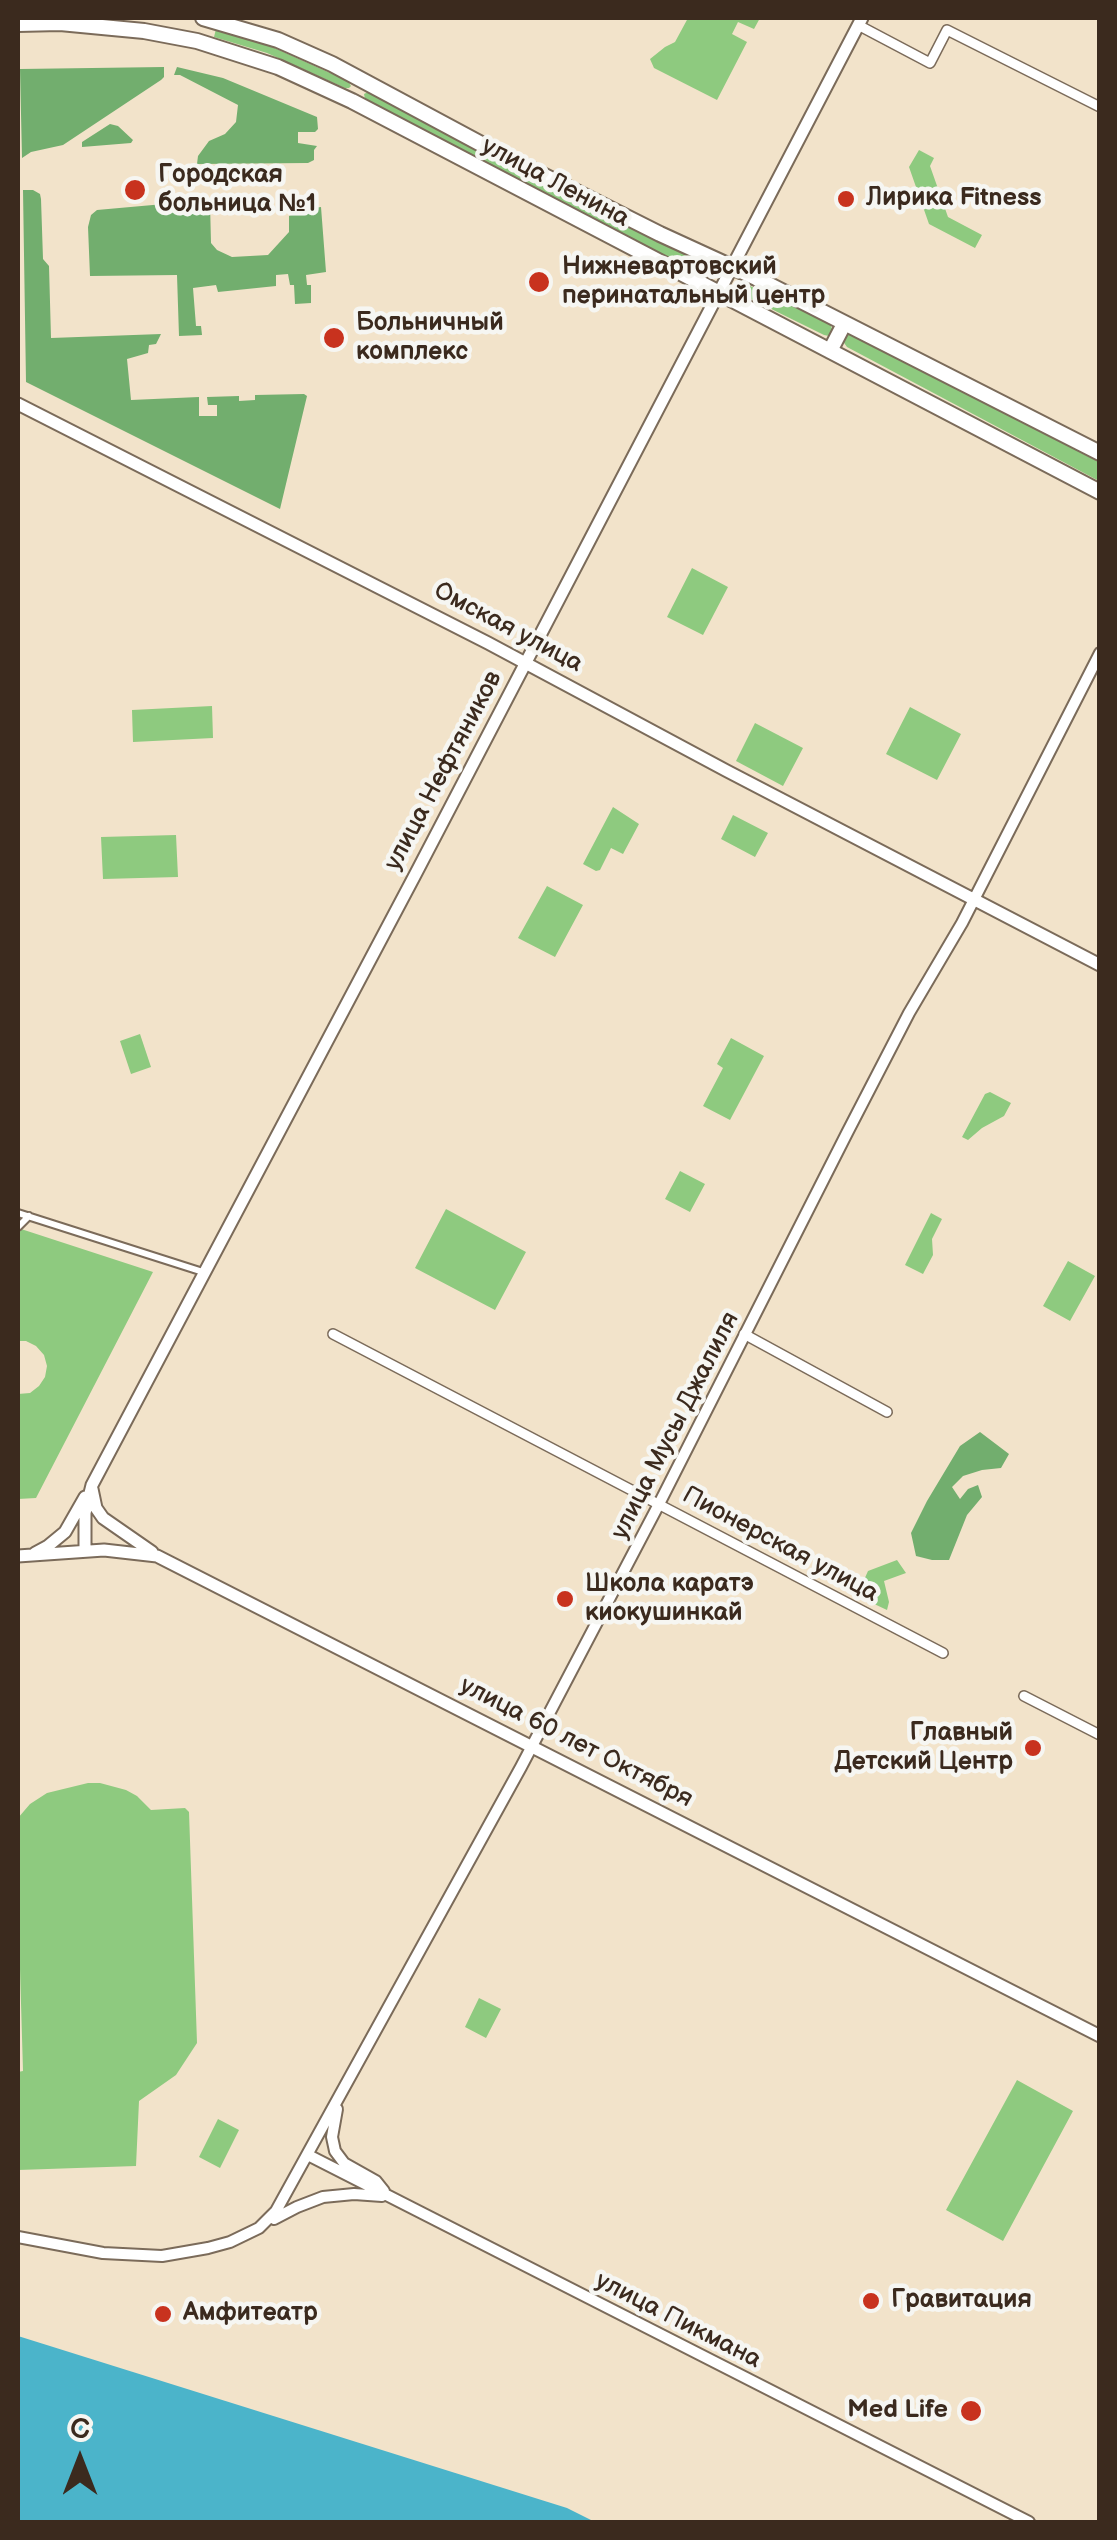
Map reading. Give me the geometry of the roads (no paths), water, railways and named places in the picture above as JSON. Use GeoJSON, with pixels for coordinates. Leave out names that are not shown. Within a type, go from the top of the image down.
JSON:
{"type":"FeatureCollection","features":[{"type":"Feature","properties":{"kind":"main road","name":"улица Ленина"},"geometry":{"type":"LineString","coordinates":[[211,18],[278,40],[362,80],[482,145],[1100,453]]}},
{"type":"Feature","properties":{"kind":"main road","name":"улица Нефтяников"},"geometry":{"type":"LineString","coordinates":[[86,1551],[85,1514],[92,1485],[860,21]]}},
{"type":"Feature","properties":{"kind":"main road","name":"улица Ленина"},"geometry":{"type":"LineString","coordinates":[[18,24],[116,27],[190,40],[278,66],[1100,492]]}},
{"type":"Feature","properties":{"kind":"main road"},"geometry":{"type":"LineString","coordinates":[[352,101],[362,80]]}},
{"type":"Feature","properties":{"kind":"main road"},"geometry":{"type":"LineString","coordinates":[[830,351],[844,324]]}},
{"type":"Feature","properties":{"kind":"main road","name":"Омская улица"},"geometry":{"type":"LineString","coordinates":[[18,404],[526,662],[727,772],[1100,965]]}},
{"type":"Feature","properties":{"kind":"main road"},"geometry":{"type":"LineString","coordinates":[[23,1556],[44,1549],[65,1532],[92,1485]]}},
{"type":"Feature","properties":{"kind":"main road"},"geometry":{"type":"LineString","coordinates":[[92,1485],[96,1508],[103,1518],[157,1556]]}},
{"type":"Feature","properties":{"kind":"main road","name":"улица 60 лет Октября"},"geometry":{"type":"LineString","coordinates":[[23,1556],[120,1550],[157,1556],[1100,2036]]}},
{"type":"Feature","properties":{"kind":"street"},"geometry":{"type":"LineString","coordinates":[[860,21],[930,63],[947,30],[1100,108]]}},
{"type":"Feature","properties":{"kind":"street","name":"улица Мусы Джалиля"},"geometry":{"type":"LineString","coordinates":[[258,2228],[276,2211],[308,2155],[532,1746],[1100,653]]}},
{"type":"Feature","properties":{"kind":"street"},"geometry":{"type":"LineString","coordinates":[[18,1212],[204,1273]]}},
{"type":"Feature","properties":{"kind":"street"},"geometry":{"type":"LineString","coordinates":[[18,1227],[29,1216]]}},
{"type":"Feature","properties":{"kind":"street","name":"Пионерская улица"},"geometry":{"type":"LineString","coordinates":[[333,1334],[943,1653]]}},
{"type":"Feature","properties":{"kind":"street"},"geometry":{"type":"LineString","coordinates":[[744,1334],[886,1412]]}},
{"type":"Feature","properties":{"kind":"street"},"geometry":{"type":"LineString","coordinates":[[1024,1696],[1100,1735]]}},
{"type":"Feature","properties":{"kind":"street"},"geometry":{"type":"LineString","coordinates":[[344,2086],[333,2122],[334,2151],[344,2163],[376,2181],[388,2196]]}},
{"type":"Feature","properties":{"kind":"street","name":"улица Пикмана"},"geometry":{"type":"LineString","coordinates":[[308,2155],[1029,2522]]}},
{"type":"Feature","properties":{"kind":"street"},"geometry":{"type":"LineString","coordinates":[[18,2236],[103,2253],[162,2256],[230,2242],[322,2198],[354,2194],[388,2196]]}},
{"type":"Feature","properties":{"kind":"water"},"geometry":{"type":"Polygon","coordinates":[[[18,2336],[567,2508],[595,2522],[18,2522],[18,2336]]]}},
{"type":"Feature","properties":{"kind":"place","name":"Городская больница №1"},"geometry":{"type":"Point","coordinates":[135,190]}},
{"type":"Feature","properties":{"kind":"place","name":"Лирика Fitness"},"geometry":{"type":"Point","coordinates":[846,199]}},
{"type":"Feature","properties":{"kind":"place","name":"Нижневартовский перинатальный центр"},"geometry":{"type":"Point","coordinates":[539,282]}},
{"type":"Feature","properties":{"kind":"place","name":"Больничный комплекс"},"geometry":{"type":"Point","coordinates":[334,338]}},
{"type":"Feature","properties":{"kind":"place","name":"Школа каратэ киокушинкай"},"geometry":{"type":"Point","coordinates":[565,1599]}},
{"type":"Feature","properties":{"kind":"place","name":"Главный Детский Центр"},"geometry":{"type":"Point","coordinates":[1033,1748]}},
{"type":"Feature","properties":{"kind":"place","name":"Гравитация"},"geometry":{"type":"Point","coordinates":[871,2301]}},
{"type":"Feature","properties":{"kind":"place","name":"Амфитеатр"},"geometry":{"type":"Point","coordinates":[163,2314]}},
{"type":"Feature","properties":{"kind":"place","name":"Med Life"},"geometry":{"type":"Point","coordinates":[971,2411]}}]}
